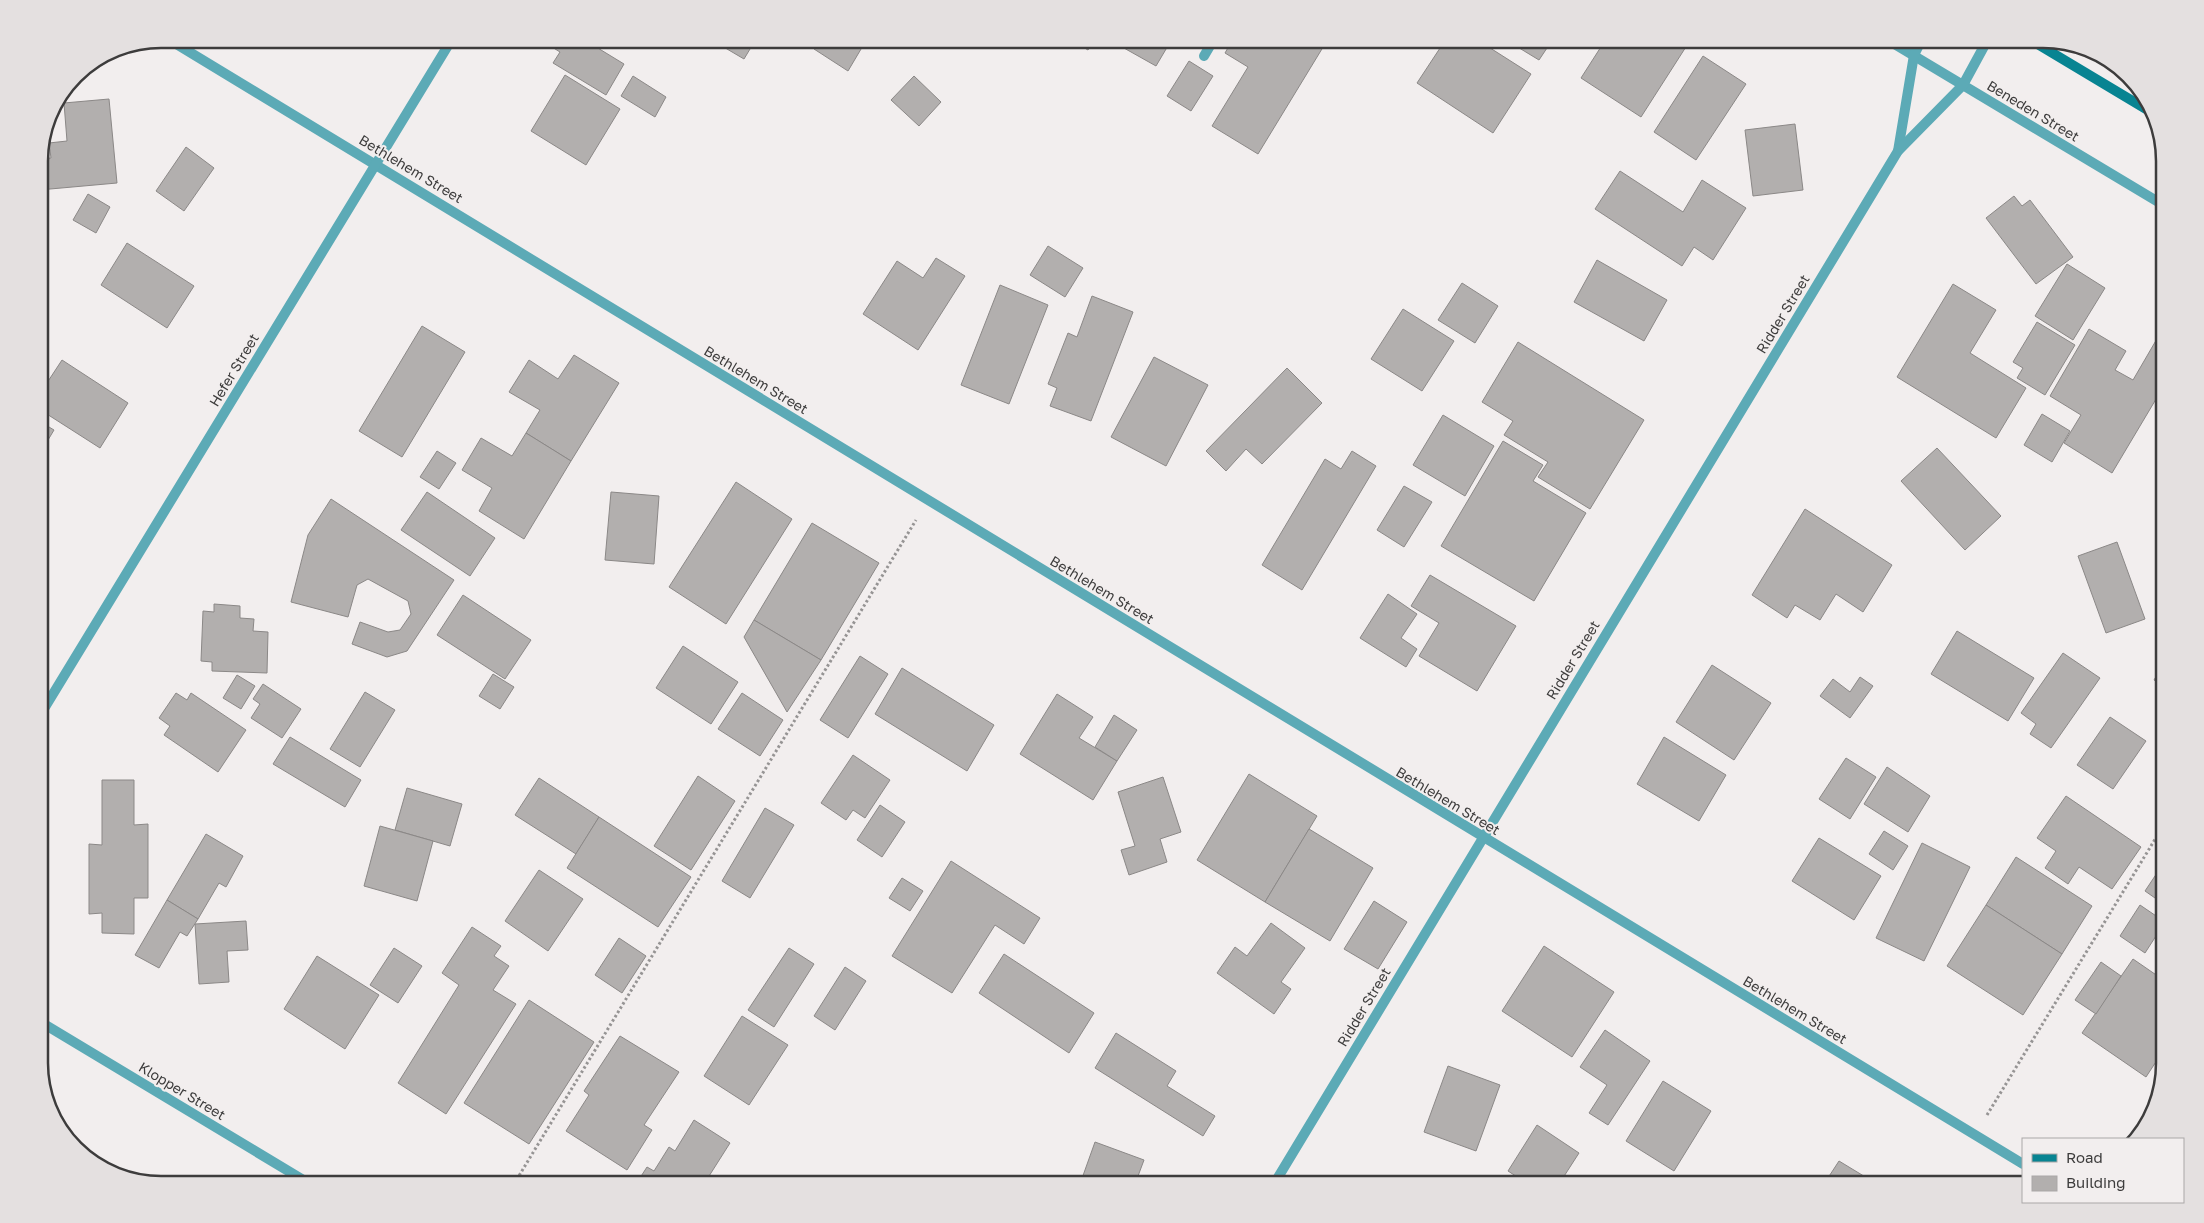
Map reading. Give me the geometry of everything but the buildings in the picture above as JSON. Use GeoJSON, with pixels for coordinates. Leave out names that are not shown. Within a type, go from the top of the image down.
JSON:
{"type":"FeatureCollection","features":[{"type":"Feature","properties":{"kind":"main road"},"geometry":{"type":"LineString","coordinates":[[2044,48],[2143,107]]}},
{"type":"Feature","properties":{"kind":"street","name":"Bethlehem Street"},"geometry":{"type":"LineString","coordinates":[[183,48],[1482,838],[2022,1163]]}},
{"type":"Feature","properties":{"kind":"street","name":"Hefer Street"},"geometry":{"type":"LineString","coordinates":[[48,702],[447,48]]}},
{"type":"Feature","properties":{"kind":"street"},"geometry":{"type":"LineString","coordinates":[[1204,56],[1209,48]]}},
{"type":"Feature","properties":{"kind":"street","name":"Beneden Street"},"geometry":{"type":"LineString","coordinates":[[1902,48],[2156,201]]}},
{"type":"Feature","properties":{"kind":"street","name":"Ridder Street"},"geometry":{"type":"LineString","coordinates":[[1898,151],[1914,55],[1918,48]]}},
{"type":"Feature","properties":{"kind":"street","name":"Ridder Street"},"geometry":{"type":"LineString","coordinates":[[1279,1176],[1898,151],[1963,85],[1983,48]]}},
{"type":"Feature","properties":{"kind":"street","name":"Klopper Street"},"geometry":{"type":"LineString","coordinates":[[48,1026],[297,1176]]}},
{"type":"Feature","properties":{"kind":"path"},"geometry":{"type":"LineString","coordinates":[[519,1176],[928,500]]}},
{"type":"Feature","properties":{"kind":"path"},"geometry":{"type":"LineString","coordinates":[[1976,1134],[2156,838]]}}]}
